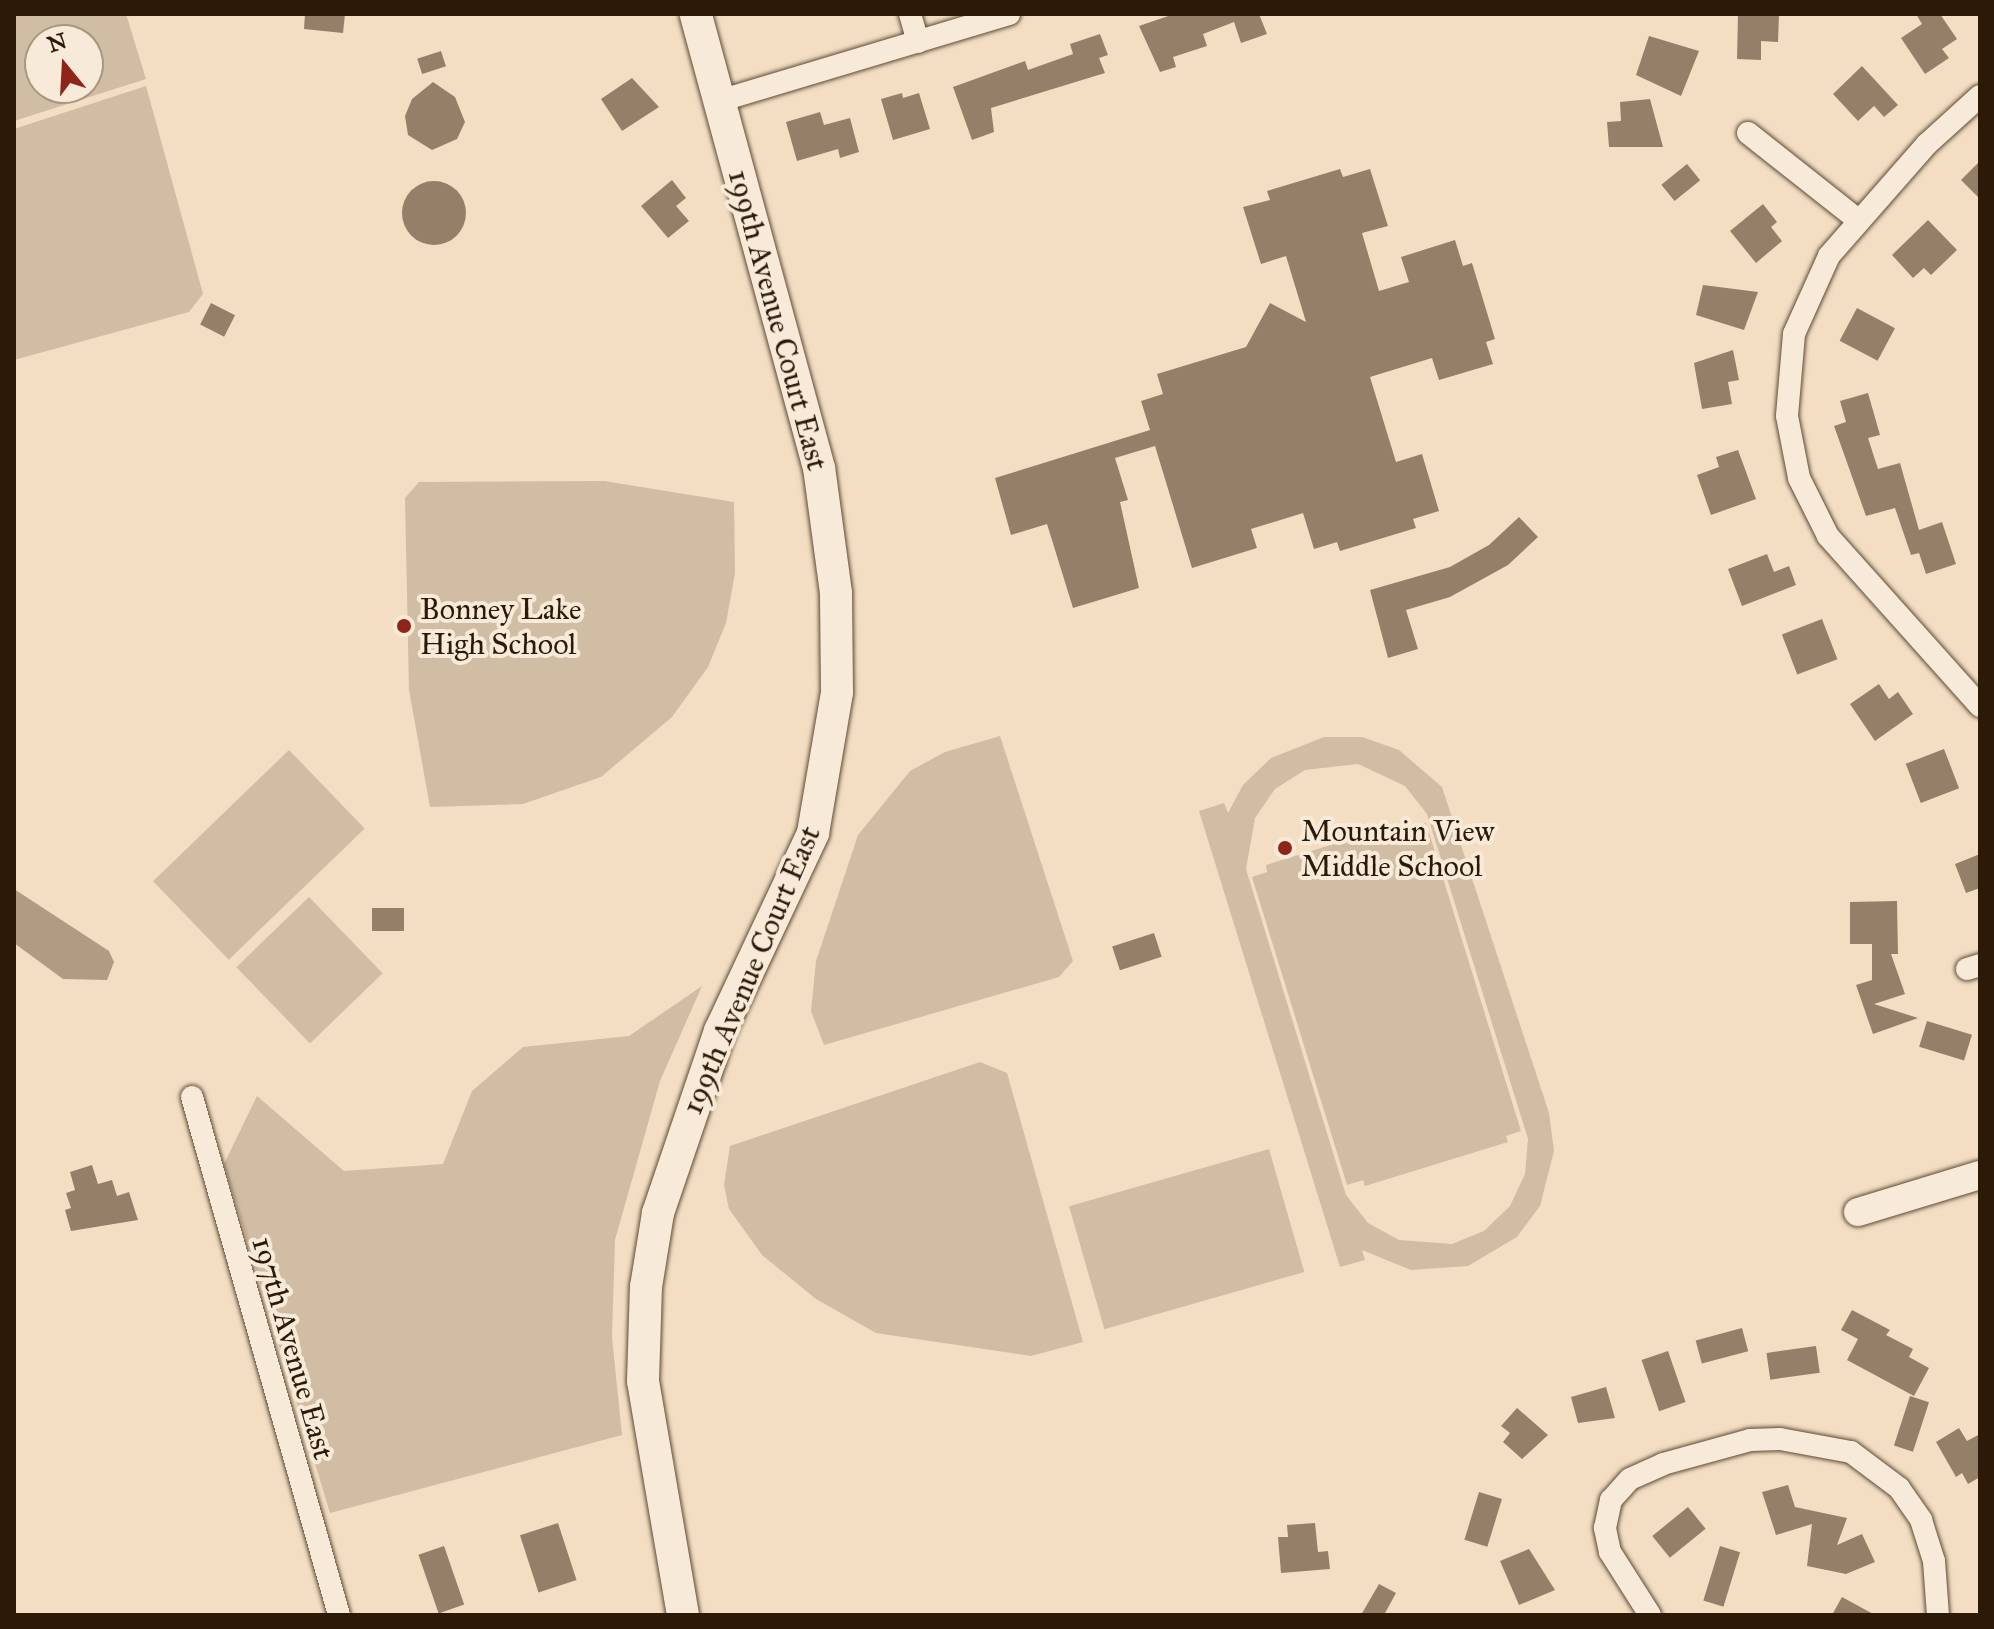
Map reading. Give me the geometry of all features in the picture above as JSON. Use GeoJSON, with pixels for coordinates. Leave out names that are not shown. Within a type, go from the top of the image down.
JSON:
{"type":"FeatureCollection","features":[{"type":"Feature","properties":{"kind":"main road","name":"199th Avenue Court East"},"geometry":{"type":"LineString","coordinates":[[683,1615],[668,1554],[643,1381],[646,1287],[658,1213],[720,1031],[813,833],[837,692],[836,593],[819,468],[696,14]]}},
{"type":"Feature","properties":{"kind":"street"},"geometry":{"type":"LineString","coordinates":[[910,14],[918,42]]}},
{"type":"Feature","properties":{"kind":"street"},"geometry":{"type":"LineString","coordinates":[[719,101],[1009,14]]}},
{"type":"Feature","properties":{"kind":"street"},"geometry":{"type":"LineString","coordinates":[[1980,96],[1858,220],[1822,270],[1794,334],[1787,416],[1799,478],[1828,536],[1980,706]]}},
{"type":"Feature","properties":{"kind":"street"},"geometry":{"type":"LineString","coordinates":[[1748,133],[1858,220]]}},
{"type":"Feature","properties":{"kind":"street","name":"197th Avenue East"},"geometry":{"type":"LineString","coordinates":[[192,1097],[339,1615]]}},
{"type":"Feature","properties":{"kind":"street"},"geometry":{"type":"LineString","coordinates":[[1858,1212],[1980,1175]]}},
{"type":"Feature","properties":{"kind":"street"},"geometry":{"type":"LineString","coordinates":[[1650,1615],[1610,1552],[1605,1528],[1611,1500],[1630,1479],[1663,1464],[1750,1440],[1807,1439],[1851,1452],[1899,1488],[1921,1520],[1934,1561],[1938,1615]]}},
{"type":"Feature","properties":{"kind":"shaded area"},"geometry":{"type":"Polygon","coordinates":[[[14,14],[126,14],[146,79],[104,92],[104,24],[24,24],[24,104],[67,104],[14,121],[14,14]]]}},
{"type":"Feature","properties":{"kind":"shaded area"},"geometry":{"type":"Polygon","coordinates":[[[146,86],[203,294],[189,312],[14,360],[14,129],[91,104],[104,104],[104,100],[146,86]]]}},
{"type":"Feature","properties":{"kind":"shaded area"},"geometry":{"type":"Polygon","coordinates":[[[604,481],[734,502],[735,573],[726,623],[708,667],[672,717],[601,777],[523,804],[430,807],[409,690],[405,498],[419,482],[604,481]]]}},
{"type":"Feature","properties":{"kind":"shaded area"},"geometry":{"type":"Polygon","coordinates":[[[1000,736],[1073,961],[1059,977],[824,1045],[811,1011],[816,961],[858,835],[910,771],[945,752],[1000,736]]]}},
{"type":"Feature","properties":{"kind":"shaded area"},"geometry":{"type":"Polygon","coordinates":[[[1324,737],[1362,737],[1399,750],[1442,787],[1549,1113],[1554,1151],[1540,1206],[1517,1237],[1468,1266],[1411,1270],[1362,1250],[1365,1260],[1340,1267],[1199,811],[1224,803],[1228,813],[1243,785],[1271,758],[1324,737]],[[1358,764],[1305,770],[1275,789],[1255,818],[1246,869],[1346,1195],[1368,1223],[1399,1240],[1452,1244],[1484,1231],[1510,1206],[1525,1174],[1528,1139],[1427,814],[1405,786],[1358,764]]]}},
{"type":"Feature","properties":{"kind":"shaded area"},"geometry":{"type":"Polygon","coordinates":[[[289,750],[365,828],[229,960],[153,881],[289,750]]]}},
{"type":"Feature","properties":{"kind":"shaded area"},"geometry":{"type":"Polygon","coordinates":[[[1408,821],[1411,827],[1426,823],[1521,1131],[1506,1136],[1508,1142],[1365,1186],[1363,1180],[1347,1185],[1252,877],[1267,872],[1266,865],[1408,821]]]}},
{"type":"Feature","properties":{"kind":"shaded area"},"geometry":{"type":"Polygon","coordinates":[[[14,889],[109,951],[114,962],[107,980],[63,979],[14,943],[14,889]]]}},
{"type":"Feature","properties":{"kind":"shaded area"},"geometry":{"type":"Polygon","coordinates":[[[309,897],[383,973],[310,1043],[236,967],[309,897]]]}},
{"type":"Feature","properties":{"kind":"shaded area"},"geometry":{"type":"Polygon","coordinates":[[[702,986],[660,1081],[615,1240],[612,1337],[622,1435],[330,1513],[224,1164],[257,1096],[344,1171],[443,1164],[472,1091],[523,1047],[629,1036],[702,986]]]}},
{"type":"Feature","properties":{"kind":"shaded area"},"geometry":{"type":"Polygon","coordinates":[[[980,1062],[1007,1073],[1083,1342],[1031,1356],[876,1333],[816,1299],[762,1255],[729,1209],[724,1185],[730,1146],[980,1062]]]}},
{"type":"Feature","properties":{"kind":"shaded area"},"geometry":{"type":"Polygon","coordinates":[[[1269,1149],[1304,1272],[1104,1329],[1069,1206],[1269,1149]]]}},
{"type":"Feature","properties":{"kind":"building"},"geometry":{"type":"Polygon","coordinates":[[[305,14],[345,14],[343,33],[304,29],[305,14]]]}},
{"type":"Feature","properties":{"kind":"building"},"geometry":{"type":"Polygon","coordinates":[[[1174,14],[1259,14],[1267,34],[1241,43],[1234,22],[1203,34],[1207,46],[1173,57],[1176,67],[1160,72],[1139,26],[1174,14]]]}},
{"type":"Feature","properties":{"kind":"building"},"geometry":{"type":"Polygon","coordinates":[[[1738,14],[1779,14],[1778,42],[1761,41],[1761,60],[1737,59],[1738,14]]]}},
{"type":"Feature","properties":{"kind":"building"},"geometry":{"type":"Polygon","coordinates":[[[1916,14],[1940,14],[1957,39],[1942,49],[1949,58],[1925,74],[1901,38],[1922,24],[1916,14]]]}},
{"type":"Feature","properties":{"kind":"building"},"geometry":{"type":"Polygon","coordinates":[[[1100,34],[1108,55],[1099,58],[1105,73],[991,108],[994,132],[972,140],[953,87],[1025,61],[1028,70],[1073,54],[1070,44],[1100,34]]]}},
{"type":"Feature","properties":{"kind":"building"},"geometry":{"type":"Polygon","coordinates":[[[1649,36],[1699,51],[1681,96],[1636,75],[1649,36]]]}},
{"type":"Feature","properties":{"kind":"building"},"geometry":{"type":"Polygon","coordinates":[[[441,51],[446,66],[422,74],[417,59],[441,51]]]}},
{"type":"Feature","properties":{"kind":"building"},"geometry":{"type":"Polygon","coordinates":[[[1862,66],[1898,105],[1884,117],[1874,106],[1858,121],[1833,94],[1862,66]]]}},
{"type":"Feature","properties":{"kind":"building"},"geometry":{"type":"Polygon","coordinates":[[[632,78],[659,107],[622,131],[601,99],[632,78]]]}},
{"type":"Feature","properties":{"kind":"building"},"geometry":{"type":"Polygon","coordinates":[[[433,82],[455,97],[465,122],[457,139],[432,150],[408,135],[405,116],[412,99],[433,82]]]}},
{"type":"Feature","properties":{"kind":"building"},"geometry":{"type":"Polygon","coordinates":[[[902,93],[903,98],[919,93],[930,129],[893,140],[881,99],[902,93]]]}},
{"type":"Feature","properties":{"kind":"building"},"geometry":{"type":"Polygon","coordinates":[[[1650,99],[1663,147],[1609,147],[1607,122],[1621,121],[1620,102],[1650,99]]]}},
{"type":"Feature","properties":{"kind":"building"},"geometry":{"type":"Polygon","coordinates":[[[820,112],[824,125],[850,118],[859,152],[840,158],[838,149],[797,161],[786,122],[820,112]]]}},
{"type":"Feature","properties":{"kind":"building"},"geometry":{"type":"Polygon","coordinates":[[[1980,161],[1980,199],[1961,180],[1980,161]]]}},
{"type":"Feature","properties":{"kind":"building"},"geometry":{"type":"Polygon","coordinates":[[[1687,164],[1700,180],[1675,201],[1661,185],[1687,164]]]}},
{"type":"Feature","properties":{"kind":"building"},"geometry":{"type":"Polygon","coordinates":[[[1340,169],[1343,177],[1370,169],[1388,226],[1362,233],[1379,291],[1409,282],[1401,257],[1455,240],[1463,266],[1472,263],[1495,339],[1486,342],[1493,364],[1439,380],[1432,358],[1370,377],[1396,462],[1422,454],[1439,511],[1413,519],[1416,528],[1340,551],[1337,542],[1314,549],[1303,513],[1251,529],[1257,548],[1192,568],[1155,446],[1115,458],[1128,500],[1120,502],[1139,588],[1073,608],[1047,524],[1011,535],[995,478],[1150,430],[1141,401],[1163,394],[1157,374],[1246,347],[1270,303],[1306,322],[1286,256],[1261,264],[1243,207],[1270,200],[1267,191],[1340,169]]]}},
{"type":"Feature","properties":{"kind":"building"},"geometry":{"type":"Polygon","coordinates":[[[672,180],[686,198],[676,206],[689,221],[668,238],[641,206],[672,180]]]}},
{"type":"Feature","properties":{"kind":"building"},"geometry":{"type":"Polygon","coordinates":[[[428,181],[440,181],[457,190],[464,201],[464,225],[457,236],[440,245],[428,245],[416,240],[407,231],[402,219],[402,207],[407,195],[416,186],[428,181]]]}},
{"type":"Feature","properties":{"kind":"building"},"geometry":{"type":"Polygon","coordinates":[[[1763,204],[1777,222],[1771,227],[1782,241],[1756,263],[1730,231],[1763,204]]]}},
{"type":"Feature","properties":{"kind":"building"},"geometry":{"type":"Polygon","coordinates":[[[1928,220],[1957,250],[1931,275],[1924,268],[1913,278],[1892,255],[1928,220]]]}},
{"type":"Feature","properties":{"kind":"building"},"geometry":{"type":"Polygon","coordinates":[[[1703,285],[1758,292],[1744,330],[1696,315],[1703,285]]]}},
{"type":"Feature","properties":{"kind":"building"},"geometry":{"type":"Polygon","coordinates":[[[211,303],[235,315],[224,337],[200,324],[211,303]]]}},
{"type":"Feature","properties":{"kind":"building"},"geometry":{"type":"Polygon","coordinates":[[[1857,308],[1895,328],[1878,361],[1840,341],[1857,308]]]}},
{"type":"Feature","properties":{"kind":"building"},"geometry":{"type":"Polygon","coordinates":[[[1733,350],[1739,380],[1728,382],[1732,404],[1702,409],[1694,363],[1733,350]]]}},
{"type":"Feature","properties":{"kind":"building"},"geometry":{"type":"Polygon","coordinates":[[[1868,393],[1880,435],[1868,438],[1878,469],[1900,463],[1919,530],[1942,522],[1956,564],[1926,574],[1919,553],[1911,555],[1895,508],[1866,516],[1834,426],[1846,422],[1840,401],[1868,393]]]}},
{"type":"Feature","properties":{"kind":"building"},"geometry":{"type":"Polygon","coordinates":[[[1738,450],[1756,499],[1711,515],[1697,475],[1719,467],[1716,457],[1738,450]]]}},
{"type":"Feature","properties":{"kind":"building"},"geometry":{"type":"Polygon","coordinates":[[[1519,517],[1538,537],[1508,565],[1450,597],[1406,610],[1418,649],[1388,658],[1370,590],[1450,567],[1489,545],[1519,517]]]}},
{"type":"Feature","properties":{"kind":"building"},"geometry":{"type":"Polygon","coordinates":[[[1767,554],[1774,572],[1789,566],[1796,585],[1742,606],[1728,569],[1767,554]]]}},
{"type":"Feature","properties":{"kind":"building"},"geometry":{"type":"Polygon","coordinates":[[[1822,619],[1837,659],[1797,675],[1782,634],[1822,619]]]}},
{"type":"Feature","properties":{"kind":"building"},"geometry":{"type":"Polygon","coordinates":[[[1879,684],[1889,699],[1898,692],[1913,714],[1875,741],[1850,704],[1879,684]]]}},
{"type":"Feature","properties":{"kind":"building"},"geometry":{"type":"Polygon","coordinates":[[[1944,749],[1959,788],[1921,803],[1906,764],[1944,749]]]}},
{"type":"Feature","properties":{"kind":"building"},"geometry":{"type":"Polygon","coordinates":[[[1980,854],[1980,888],[1966,893],[1955,864],[1980,854]]]}},
{"type":"Feature","properties":{"kind":"building"},"geometry":{"type":"Polygon","coordinates":[[[1897,901],[1898,954],[1891,954],[1905,994],[1874,1004],[1918,1018],[1873,1034],[1856,985],[1872,980],[1872,944],[1850,944],[1850,902],[1897,901]]]}},
{"type":"Feature","properties":{"kind":"building"},"geometry":{"type":"Polygon","coordinates":[[[372,908],[404,908],[404,931],[372,931],[372,908]]]}},
{"type":"Feature","properties":{"kind":"building"},"geometry":{"type":"Polygon","coordinates":[[[1154,933],[1162,957],[1120,970],[1112,947],[1154,933]]]}},
{"type":"Feature","properties":{"kind":"building"},"geometry":{"type":"Polygon","coordinates":[[[1927,1021],[1972,1035],[1964,1061],[1919,1047],[1927,1021]]]}},
{"type":"Feature","properties":{"kind":"building"},"geometry":{"type":"Polygon","coordinates":[[[92,1165],[98,1184],[112,1180],[117,1196],[129,1192],[138,1220],[71,1231],[65,1210],[71,1208],[66,1193],[75,1190],[70,1172],[92,1165]]]}},
{"type":"Feature","properties":{"kind":"building"},"geometry":{"type":"Polygon","coordinates":[[[1852,1310],[1890,1330],[1886,1335],[1913,1349],[1909,1357],[1929,1368],[1914,1396],[1847,1360],[1858,1339],[1841,1330],[1852,1310]]]}},
{"type":"Feature","properties":{"kind":"building"},"geometry":{"type":"Polygon","coordinates":[[[1742,1328],[1748,1351],[1702,1364],[1696,1340],[1742,1328]]]}},
{"type":"Feature","properties":{"kind":"building"},"geometry":{"type":"Polygon","coordinates":[[[1816,1346],[1820,1373],[1770,1380],[1766,1353],[1816,1346]]]}},
{"type":"Feature","properties":{"kind":"building"},"geometry":{"type":"Polygon","coordinates":[[[1668,1351],[1686,1402],[1659,1411],[1642,1360],[1668,1351]]]}},
{"type":"Feature","properties":{"kind":"building"},"geometry":{"type":"Polygon","coordinates":[[[1606,1387],[1615,1418],[1578,1423],[1571,1397],[1606,1387]]]}},
{"type":"Feature","properties":{"kind":"building"},"geometry":{"type":"Polygon","coordinates":[[[1910,1396],[1929,1402],[1913,1452],[1894,1445],[1910,1396]]]}},
{"type":"Feature","properties":{"kind":"building"},"geometry":{"type":"Polygon","coordinates":[[[1517,1408],[1548,1435],[1522,1459],[1503,1442],[1510,1433],[1501,1426],[1517,1408]]]}},
{"type":"Feature","properties":{"kind":"building"},"geometry":{"type":"Polygon","coordinates":[[[1959,1428],[1967,1441],[1980,1434],[1980,1477],[1968,1484],[1962,1473],[1956,1477],[1936,1442],[1959,1428]]]}},
{"type":"Feature","properties":{"kind":"building"},"geometry":{"type":"Polygon","coordinates":[[[1788,1485],[1795,1507],[1847,1518],[1837,1545],[1862,1534],[1875,1562],[1846,1574],[1807,1566],[1812,1524],[1776,1535],[1762,1492],[1788,1485]]]}},
{"type":"Feature","properties":{"kind":"building"},"geometry":{"type":"Polygon","coordinates":[[[1479,1492],[1502,1499],[1487,1547],[1464,1540],[1479,1492]]]}},
{"type":"Feature","properties":{"kind":"building"},"geometry":{"type":"Polygon","coordinates":[[[1688,1507],[1706,1529],[1670,1558],[1652,1536],[1688,1507]]]}},
{"type":"Feature","properties":{"kind":"building"},"geometry":{"type":"Polygon","coordinates":[[[558,1523],[577,1580],[538,1592],[520,1535],[558,1523]]]}},
{"type":"Feature","properties":{"kind":"building"},"geometry":{"type":"Polygon","coordinates":[[[1315,1523],[1318,1552],[1328,1551],[1330,1569],[1281,1573],[1278,1537],[1288,1537],[1287,1525],[1315,1523]]]}},
{"type":"Feature","properties":{"kind":"building"},"geometry":{"type":"Polygon","coordinates":[[[444,1546],[464,1605],[439,1613],[418,1555],[444,1546]]]}},
{"type":"Feature","properties":{"kind":"building"},"geometry":{"type":"Polygon","coordinates":[[[1720,1546],[1740,1552],[1723,1607],[1703,1601],[1720,1546]]]}},
{"type":"Feature","properties":{"kind":"building"},"geometry":{"type":"Polygon","coordinates":[[[1529,1549],[1555,1590],[1519,1605],[1500,1561],[1529,1549]]]}},
{"type":"Feature","properties":{"kind":"building"},"geometry":{"type":"Polygon","coordinates":[[[1379,1584],[1396,1593],[1384,1615],[1361,1615],[1379,1584]]]}},
{"type":"Feature","properties":{"kind":"building"},"geometry":{"type":"Polygon","coordinates":[[[1842,1597],[1875,1615],[1832,1615],[1842,1597]]]}},
{"type":"Feature","properties":{"kind":"place","name":"Bonney Lake High School"},"geometry":{"type":"Point","coordinates":[404,626]}},
{"type":"Feature","properties":{"kind":"place","name":"Mountain View Middle School"},"geometry":{"type":"Point","coordinates":[1285,848]}}]}
